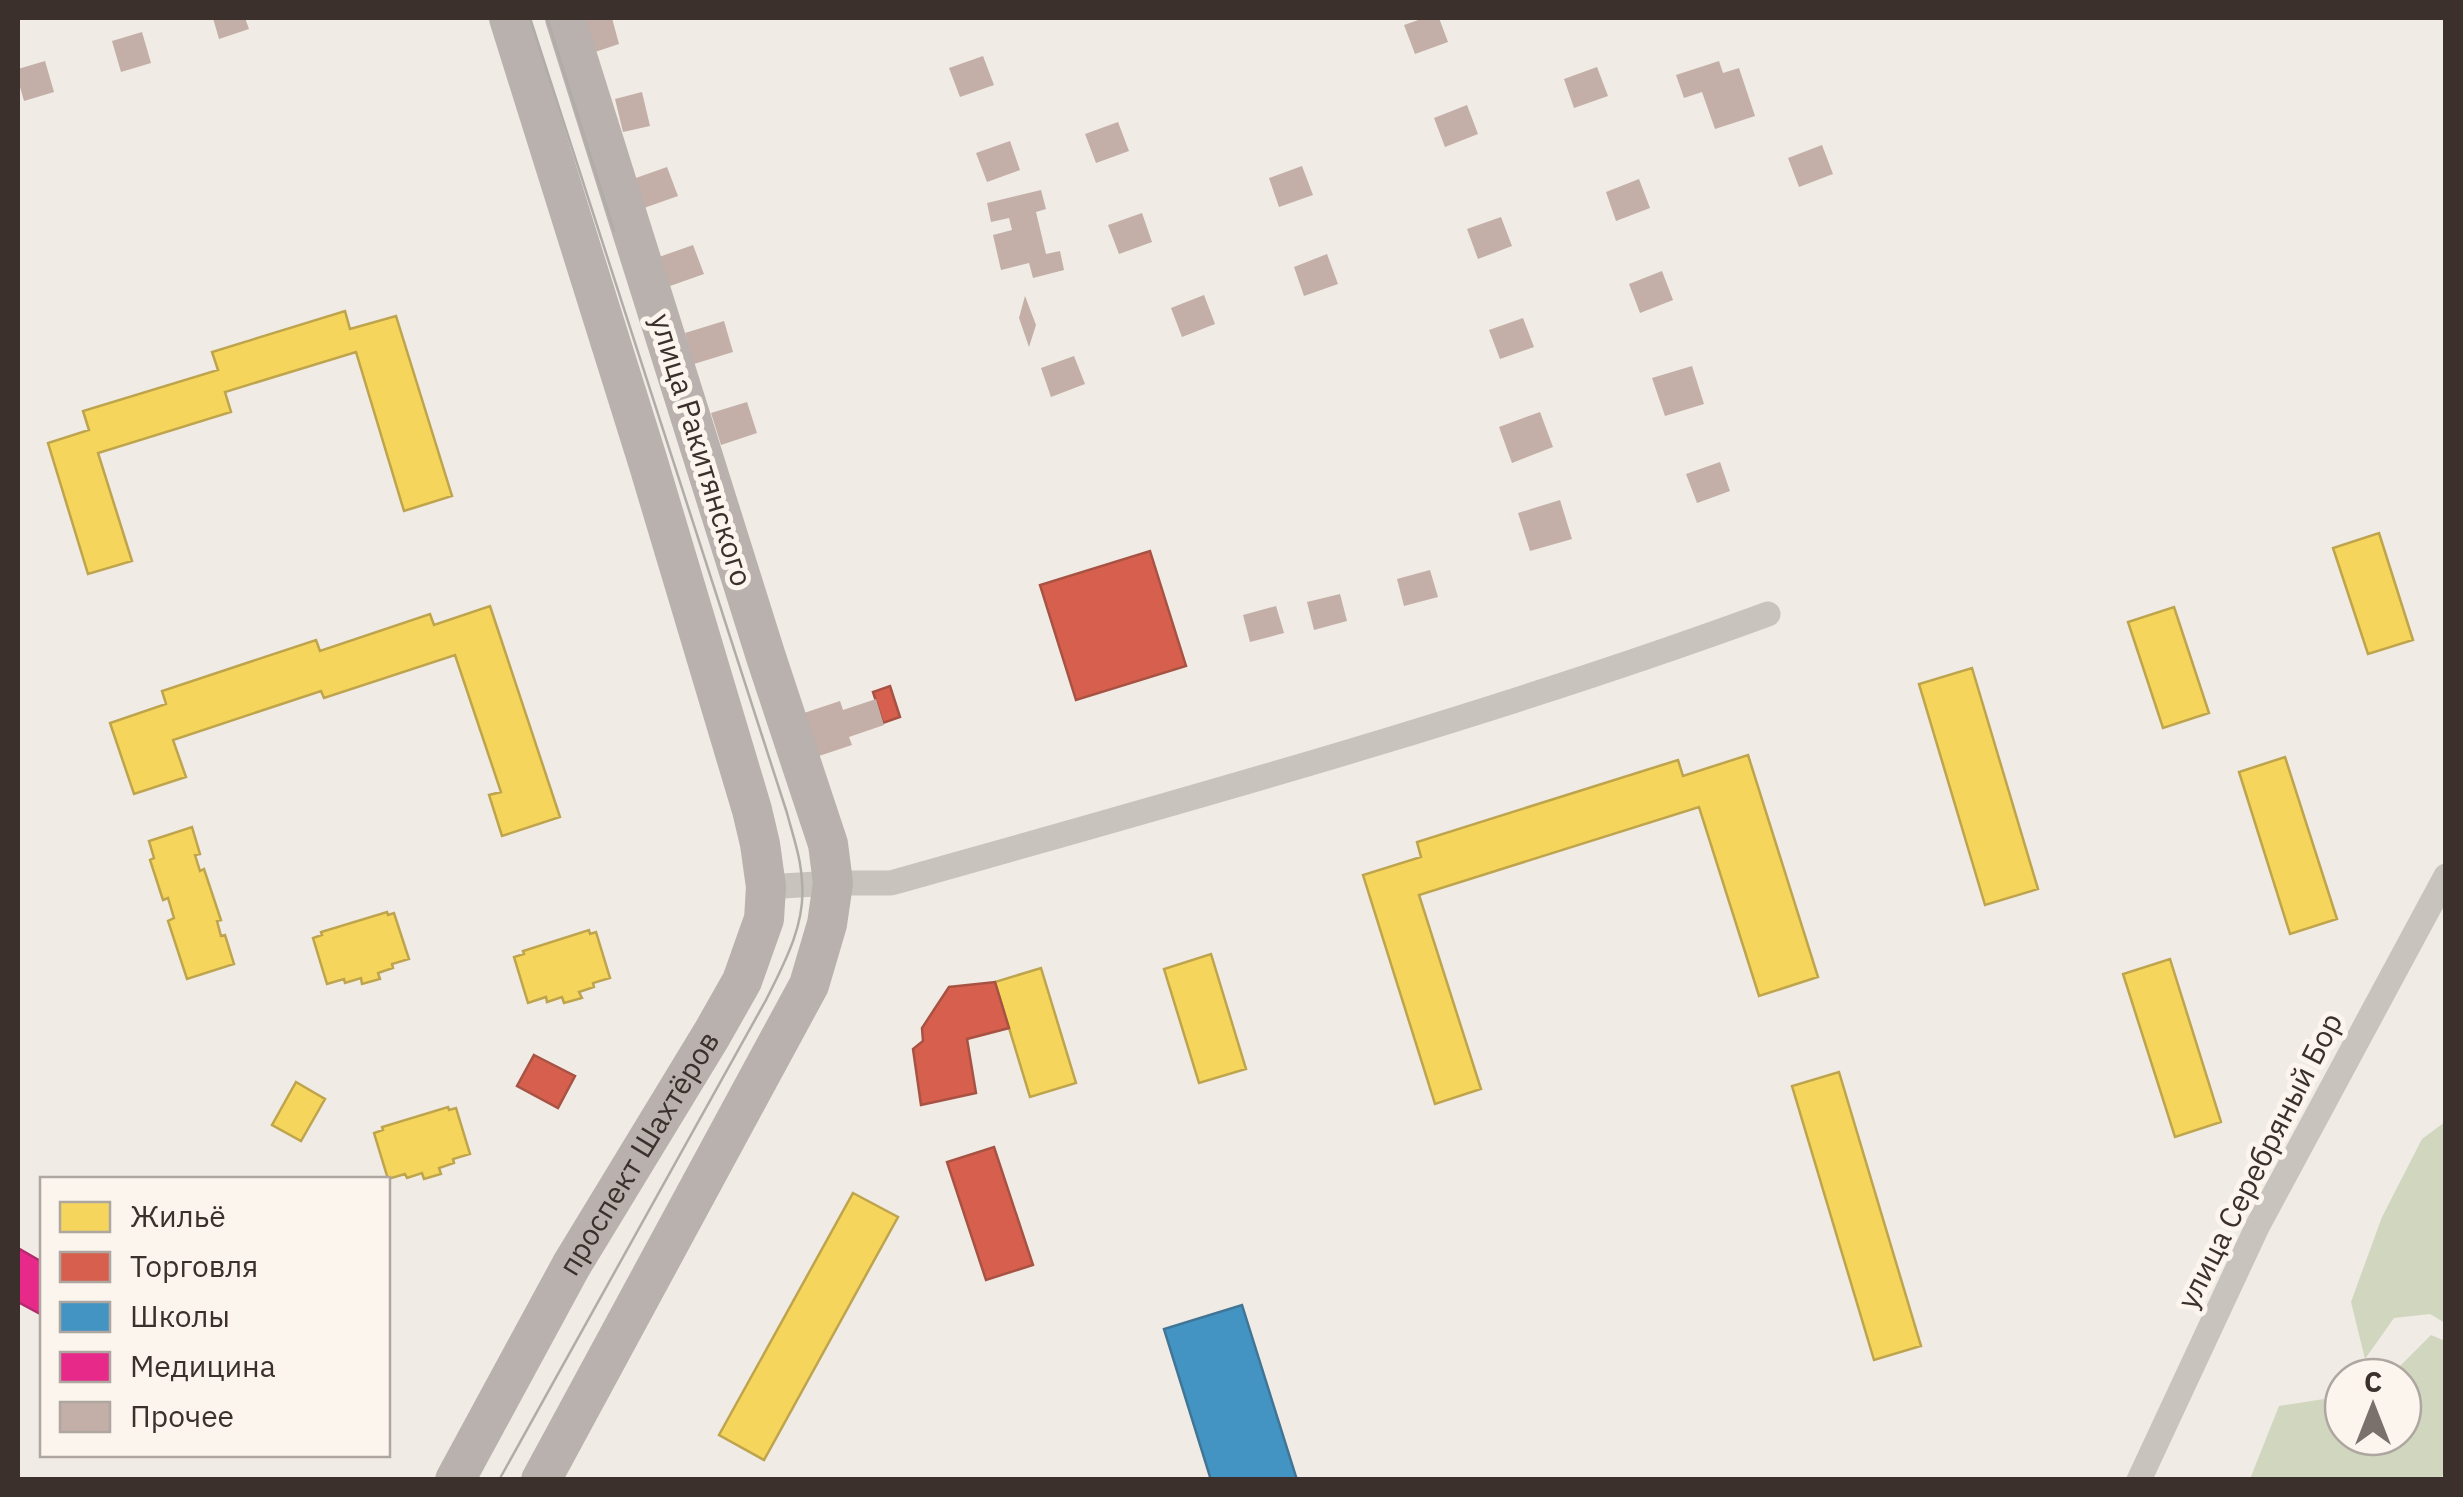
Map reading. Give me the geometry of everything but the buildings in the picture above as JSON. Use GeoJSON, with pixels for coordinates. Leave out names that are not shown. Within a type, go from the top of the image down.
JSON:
{"type":"FeatureCollection","features":[{"type":"Feature","properties":{"kind":"main road","name":"улица Ракитянского"},"geometry":{"type":"LineString","coordinates":[[510,18],[752,810]]}},
{"type":"Feature","properties":{"kind":"main road","name":"улица Ракитянского"},"geometry":{"type":"LineString","coordinates":[[565,18],[818,811],[834,883]]}},
{"type":"Feature","properties":{"kind":"main road","name":"проспект Шахтёров"},"geometry":{"type":"LineString","coordinates":[[455,1480],[571,1266],[742,980],[764,919],[766,887],[752,810]]}},
{"type":"Feature","properties":{"kind":"main road","name":"проспект Шахтёров"},"geometry":{"type":"LineString","coordinates":[[541,1480],[809,984],[827,924],[834,883]]}},
{"type":"Feature","properties":{"kind":"street"},"geometry":{"type":"LineString","coordinates":[[766,887],[891,884],[1297,769],[1768,614]]}},
{"type":"Feature","properties":{"kind":"street","name":"улица Серебряный Бор"},"geometry":{"type":"LineString","coordinates":[[2139,1480],[2258,1225],[2446,876]]}},
{"type":"Feature","properties":{"kind":"green space"},"geometry":{"type":"Polygon","coordinates":[[[2445,1122],[2445,1323],[2430,1314],[2394,1318],[2365,1357],[2351,1302],[2382,1217],[2422,1139],[2445,1122]]]}},
{"type":"Feature","properties":{"kind":"green space"},"geometry":{"type":"Polygon","coordinates":[[[2431,1335],[2445,1341],[2446,1466],[2441,1479],[2250,1479],[2279,1406],[2323,1399],[2323,1457],[2423,1457],[2423,1357],[2409,1357],[2431,1335]]]}},
{"type":"Feature","properties":{"kind":"tram line"},"geometry":{"type":"LineString","coordinates":[[499,1480],[766,1000],[792,943],[802,898],[800,864],[787,813],[530,18]]}},
{"type":"Feature","properties":{"kind":"tram line"},"geometry":{"type":"LineString","coordinates":[[547,18],[614,231]]}}]}
